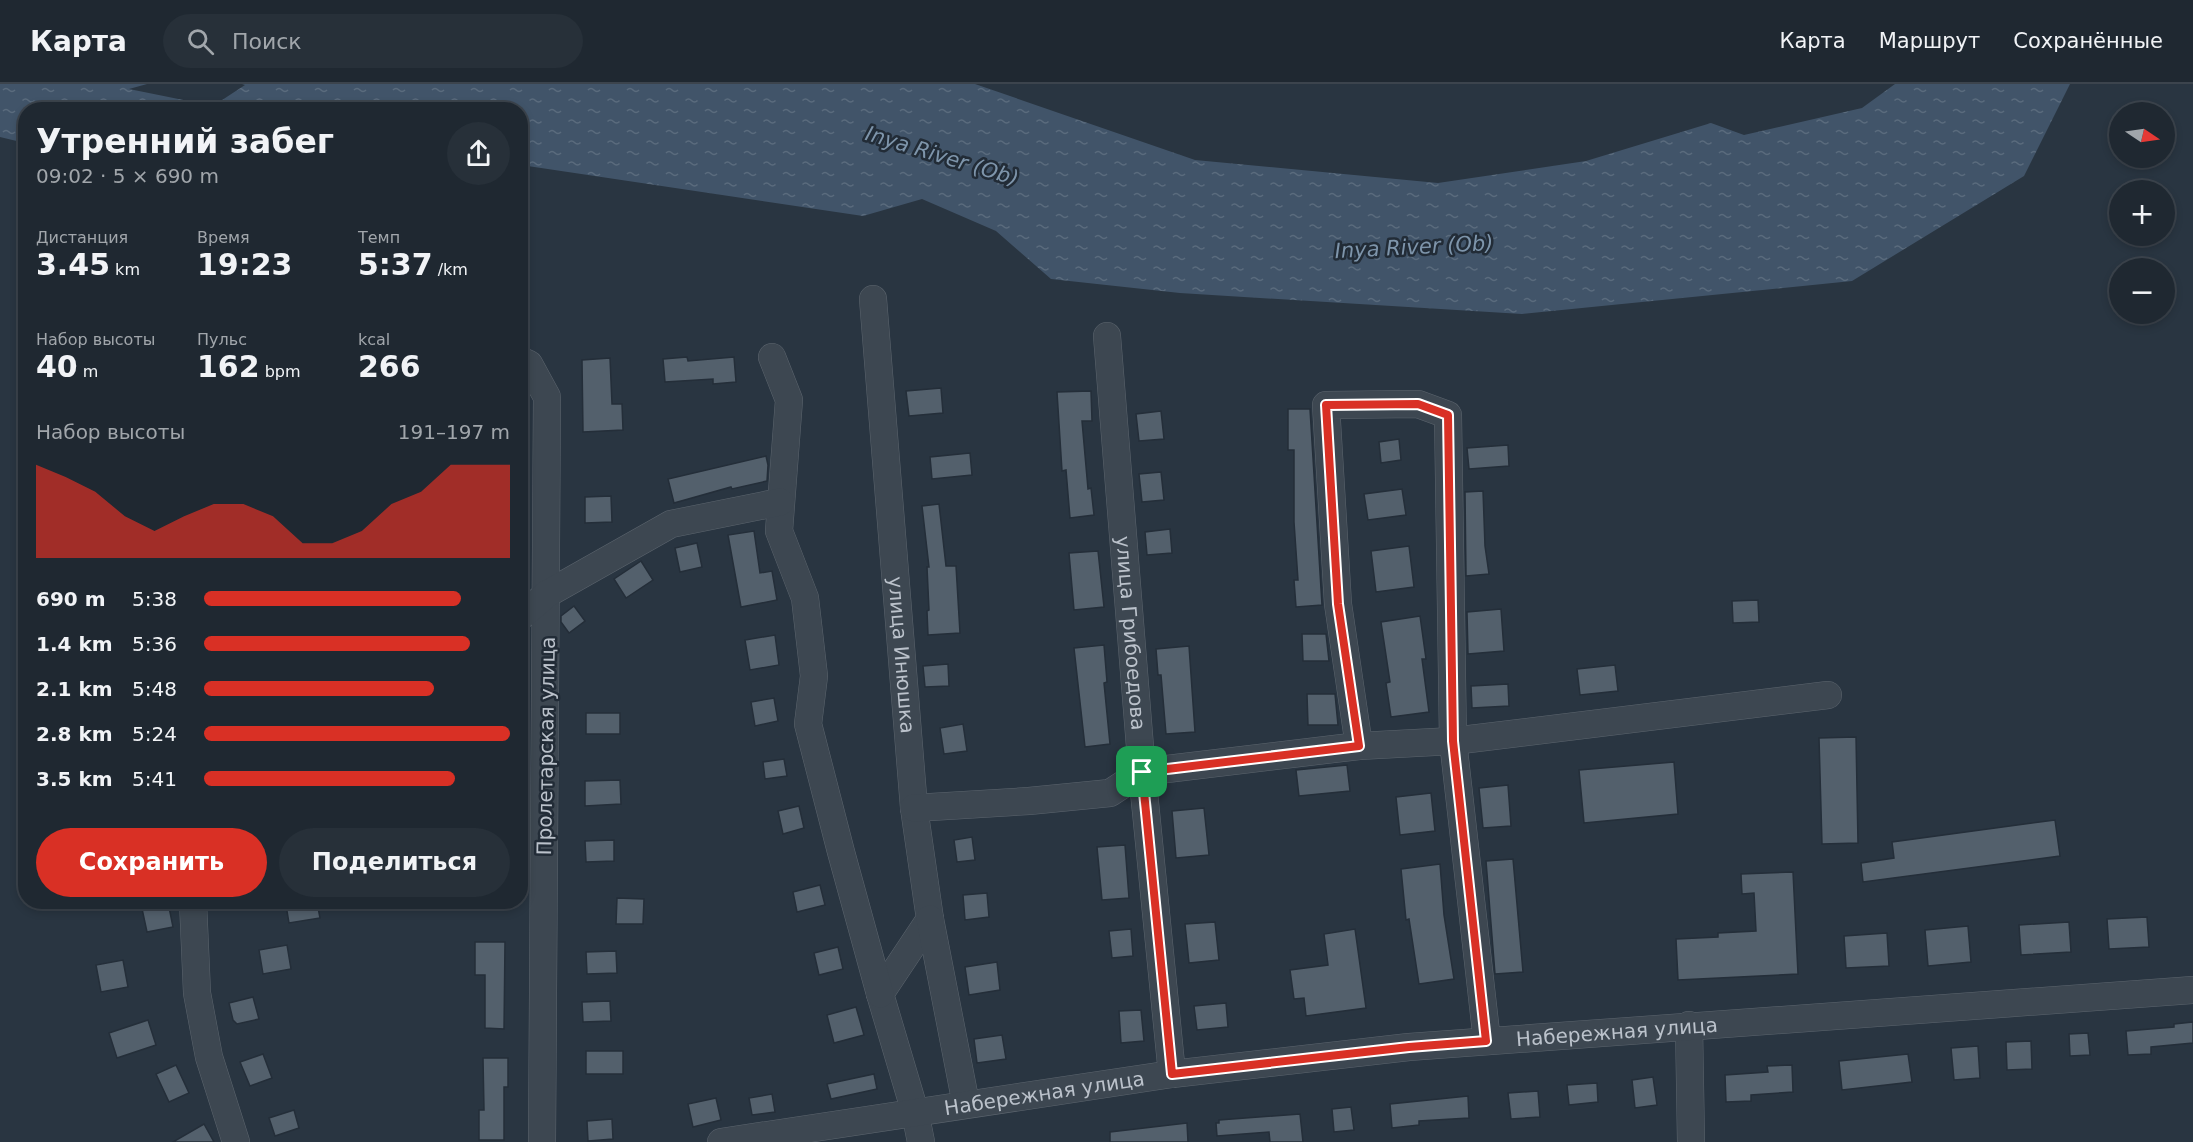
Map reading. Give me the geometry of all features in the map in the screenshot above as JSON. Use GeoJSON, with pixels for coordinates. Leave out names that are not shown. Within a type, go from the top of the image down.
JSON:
{"type":"FeatureCollection","features":[{"type":"Feature","properties":{"kind":"street","name":"улица Инюшка"},"geometry":{"type":"LineString","coordinates":[[873,299],[914,808],[930,919],[966,1104]]}},
{"type":"Feature","properties":{"kind":"street","name":"улица Грибоедова"},"geometry":{"type":"LineString","coordinates":[[1107,336],[1142,772],[1172,1074]]}},
{"type":"Feature","properties":{"kind":"street"},"geometry":{"type":"LineString","coordinates":[[772,357],[789,400],[779,531],[805,598],[814,676],[808,724],[880,994],[915,1112],[921,1142]]}},
{"type":"Feature","properties":{"kind":"street","name":"Пролетарская улица"},"geometry":{"type":"LineString","coordinates":[[528,364],[547,397],[542,1142]]}},
{"type":"Feature","properties":{"kind":"street"},"geometry":{"type":"LineString","coordinates":[[1359,746],[1338,604],[1326,405],[1418,404],[1448,415],[1453,741],[1486,1041]]}},
{"type":"Feature","properties":{"kind":"street"},"geometry":{"type":"LineString","coordinates":[[528,610],[547,594],[671,524],[780,502]]}},
{"type":"Feature","properties":{"kind":"street"},"geometry":{"type":"LineString","coordinates":[[914,808],[1110,793],[1142,772],[1359,746],[1453,741],[1828,694]]}},
{"type":"Feature","properties":{"kind":"street"},"geometry":{"type":"LineString","coordinates":[[193,909],[197,993],[209,1057],[236,1142]]}},
{"type":"Feature","properties":{"kind":"street"},"geometry":{"type":"LineString","coordinates":[[880,994],[930,919]]}},
{"type":"Feature","properties":{"kind":"street","name":"Набережная улица"},"geometry":{"type":"LineString","coordinates":[[721,1142],[1172,1074],[1409,1047],[2193,990]]}},
{"type":"Feature","properties":{"kind":"street"},"geometry":{"type":"LineString","coordinates":[[1689,1025],[1691,1142]]}},
{"type":"Feature","properties":{"kind":"water"},"geometry":{"type":"Polygon","coordinates":[[[0,84],[147,84],[129,89],[193,102],[18,102],[18,141],[0,137],[0,84]]]}},
{"type":"Feature","properties":{"kind":"water","name":"Inya River (Ob)"},"geometry":{"type":"Polygon","coordinates":[[[242,84],[975,84],[1195,160],[1438,183],[1586,161],[1711,123],[1744,135],[1862,108],[1895,84],[2070,84],[2024,176],[1852,281],[1522,314],[1180,293],[1051,279],[996,231],[922,199],[863,216],[528,166],[528,102],[219,102],[245,85],[242,84]]]}},
{"type":"Feature","properties":{"kind":"building"},"geometry":{"type":"Polygon","coordinates":[[[687,357],[688,361],[734,357],[736,382],[713,384],[713,379],[665,382],[663,359],[687,357]]]}},
{"type":"Feature","properties":{"kind":"building"},"geometry":{"type":"Polygon","coordinates":[[[610,358],[612,404],[622,404],[623,430],[583,432],[582,360],[610,358]]]}},
{"type":"Feature","properties":{"kind":"building"},"geometry":{"type":"Polygon","coordinates":[[[941,388],[943,413],[909,416],[906,391],[941,388]]]}},
{"type":"Feature","properties":{"kind":"building"},"geometry":{"type":"Polygon","coordinates":[[[1091,391],[1092,421],[1082,421],[1088,489],[1091,488],[1094,515],[1070,518],[1066,470],[1062,471],[1057,392],[1091,391]]]}},
{"type":"Feature","properties":{"kind":"building"},"geometry":{"type":"Polygon","coordinates":[[[1288,409],[1310,409],[1322,605],[1296,607],[1294,580],[1298,580],[1294,522],[1294,450],[1288,450],[1288,409]]]}},
{"type":"Feature","properties":{"kind":"building"},"geometry":{"type":"Polygon","coordinates":[[[1161,411],[1164,439],[1139,441],[1136,414],[1161,411]]]}},
{"type":"Feature","properties":{"kind":"building"},"geometry":{"type":"Polygon","coordinates":[[[1399,439],[1401,460],[1381,463],[1379,442],[1399,439]]]}},
{"type":"Feature","properties":{"kind":"building"},"geometry":{"type":"Polygon","coordinates":[[[1508,445],[1509,466],[1469,469],[1467,448],[1508,445]]]}},
{"type":"Feature","properties":{"kind":"building"},"geometry":{"type":"Polygon","coordinates":[[[970,453],[972,475],[932,479],[930,457],[970,453]]]}},
{"type":"Feature","properties":{"kind":"building"},"geometry":{"type":"Polygon","coordinates":[[[766,456],[767,481],[732,489],[731,487],[674,503],[668,479],[766,456]]]}},
{"type":"Feature","properties":{"kind":"building"},"geometry":{"type":"Polygon","coordinates":[[[1161,472],[1164,500],[1142,502],[1139,474],[1161,472]]]}},
{"type":"Feature","properties":{"kind":"building"},"geometry":{"type":"Polygon","coordinates":[[[1402,489],[1406,515],[1368,520],[1364,494],[1402,489]]]}},
{"type":"Feature","properties":{"kind":"building"},"geometry":{"type":"Polygon","coordinates":[[[1483,491],[1485,546],[1489,574],[1466,576],[1465,492],[1483,491]]]}},
{"type":"Feature","properties":{"kind":"building"},"geometry":{"type":"Polygon","coordinates":[[[611,496],[612,522],[585,523],[585,497],[611,496]]]}},
{"type":"Feature","properties":{"kind":"building"},"geometry":{"type":"Polygon","coordinates":[[[939,504],[946,566],[956,566],[960,633],[928,635],[927,567],[929,567],[922,506],[939,504]]]}},
{"type":"Feature","properties":{"kind":"building"},"geometry":{"type":"Polygon","coordinates":[[[1170,529],[1172,553],[1147,555],[1145,532],[1170,529]]]}},
{"type":"Feature","properties":{"kind":"building"},"geometry":{"type":"Polygon","coordinates":[[[754,531],[760,573],[772,571],[777,600],[741,607],[728,535],[754,531]]]}},
{"type":"Feature","properties":{"kind":"building"},"geometry":{"type":"Polygon","coordinates":[[[697,543],[702,567],[680,572],[675,548],[697,543]]]}},
{"type":"Feature","properties":{"kind":"building"},"geometry":{"type":"Polygon","coordinates":[[[1409,546],[1414,587],[1376,592],[1371,551],[1409,546]]]}},
{"type":"Feature","properties":{"kind":"building"},"geometry":{"type":"Polygon","coordinates":[[[1098,551],[1104,607],[1074,610],[1069,553],[1098,551]]]}},
{"type":"Feature","properties":{"kind":"building"},"geometry":{"type":"Polygon","coordinates":[[[641,561],[653,580],[626,598],[614,579],[641,561]]]}},
{"type":"Feature","properties":{"kind":"building"},"geometry":{"type":"Polygon","coordinates":[[[1758,600],[1759,622],[1733,623],[1732,601],[1758,600]]]}},
{"type":"Feature","properties":{"kind":"building"},"geometry":{"type":"Polygon","coordinates":[[[574,606],[585,621],[569,633],[561,622],[561,616],[574,606]]]}},
{"type":"Feature","properties":{"kind":"building"},"geometry":{"type":"Polygon","coordinates":[[[1501,609],[1504,651],[1468,654],[1467,612],[1501,609]]]}},
{"type":"Feature","properties":{"kind":"building"},"geometry":{"type":"Polygon","coordinates":[[[1420,616],[1426,659],[1422,659],[1429,712],[1391,717],[1386,683],[1390,682],[1381,622],[1420,616]]]}},
{"type":"Feature","properties":{"kind":"building"},"geometry":{"type":"Polygon","coordinates":[[[1302,634],[1326,634],[1329,661],[1303,661],[1302,634]]]}},
{"type":"Feature","properties":{"kind":"building"},"geometry":{"type":"Polygon","coordinates":[[[775,635],[779,665],[750,670],[745,640],[775,635]]]}},
{"type":"Feature","properties":{"kind":"building"},"geometry":{"type":"Polygon","coordinates":[[[1104,645],[1107,682],[1104,683],[1110,744],[1085,747],[1074,648],[1104,645]]]}},
{"type":"Feature","properties":{"kind":"building"},"geometry":{"type":"Polygon","coordinates":[[[1189,646],[1195,732],[1166,734],[1161,675],[1158,675],[1156,649],[1189,646]]]}},
{"type":"Feature","properties":{"kind":"building"},"geometry":{"type":"Polygon","coordinates":[[[948,664],[949,686],[925,687],[923,666],[948,664]]]}},
{"type":"Feature","properties":{"kind":"building"},"geometry":{"type":"Polygon","coordinates":[[[1615,665],[1618,691],[1580,695],[1577,669],[1615,665]]]}},
{"type":"Feature","properties":{"kind":"building"},"geometry":{"type":"Polygon","coordinates":[[[1508,684],[1509,706],[1472,708],[1471,686],[1508,684]]]}},
{"type":"Feature","properties":{"kind":"building"},"geometry":{"type":"Polygon","coordinates":[[[1307,694],[1335,694],[1338,725],[1308,725],[1307,694]]]}},
{"type":"Feature","properties":{"kind":"building"},"geometry":{"type":"Polygon","coordinates":[[[774,698],[778,721],[755,726],[751,702],[774,698]]]}},
{"type":"Feature","properties":{"kind":"building"},"geometry":{"type":"Polygon","coordinates":[[[586,713],[620,713],[620,734],[586,734],[586,713]]]}},
{"type":"Feature","properties":{"kind":"building"},"geometry":{"type":"Polygon","coordinates":[[[963,724],[967,751],[944,754],[940,728],[963,724]]]}},
{"type":"Feature","properties":{"kind":"building"},"geometry":{"type":"Polygon","coordinates":[[[1856,737],[1858,843],[1822,844],[1819,738],[1856,737]]]}},
{"type":"Feature","properties":{"kind":"building"},"geometry":{"type":"Polygon","coordinates":[[[784,759],[787,776],[765,779],[763,762],[784,759]]]}},
{"type":"Feature","properties":{"kind":"building"},"geometry":{"type":"Polygon","coordinates":[[[1674,762],[1678,814],[1584,823],[1579,770],[1674,762]]]}},
{"type":"Feature","properties":{"kind":"building"},"geometry":{"type":"Polygon","coordinates":[[[1347,765],[1350,791],[1299,796],[1296,770],[1347,765]]]}},
{"type":"Feature","properties":{"kind":"building"},"geometry":{"type":"Polygon","coordinates":[[[620,780],[621,804],[585,806],[585,781],[620,780]]]}},
{"type":"Feature","properties":{"kind":"building"},"geometry":{"type":"Polygon","coordinates":[[[1508,785],[1511,826],[1483,828],[1479,788],[1508,785]]]}},
{"type":"Feature","properties":{"kind":"building"},"geometry":{"type":"Polygon","coordinates":[[[1431,793],[1435,831],[1400,835],[1396,797],[1431,793]]]}},
{"type":"Feature","properties":{"kind":"building"},"geometry":{"type":"Polygon","coordinates":[[[799,806],[804,828],[783,834],[778,811],[799,806]]]}},
{"type":"Feature","properties":{"kind":"building"},"geometry":{"type":"Polygon","coordinates":[[[1204,808],[1209,855],[1176,858],[1172,811],[1204,808]]]}},
{"type":"Feature","properties":{"kind":"building"},"geometry":{"type":"Polygon","coordinates":[[[2055,820],[2060,856],[1863,882],[1861,863],[1894,858],[1892,842],[2055,820]]]}},
{"type":"Feature","properties":{"kind":"building"},"geometry":{"type":"Polygon","coordinates":[[[972,837],[975,860],[957,862],[954,840],[972,837]]]}},
{"type":"Feature","properties":{"kind":"building"},"geometry":{"type":"Polygon","coordinates":[[[614,840],[614,861],[586,862],[585,841],[614,840]]]}},
{"type":"Feature","properties":{"kind":"building"},"geometry":{"type":"Polygon","coordinates":[[[1125,845],[1129,898],[1102,900],[1097,847],[1125,845]]]}},
{"type":"Feature","properties":{"kind":"building"},"geometry":{"type":"Polygon","coordinates":[[[1513,859],[1523,972],[1495,974],[1486,861],[1513,859]]]}},
{"type":"Feature","properties":{"kind":"building"},"geometry":{"type":"Polygon","coordinates":[[[1440,864],[1444,915],[1454,979],[1419,984],[1409,919],[1406,920],[1401,869],[1440,864]]]}},
{"type":"Feature","properties":{"kind":"building"},"geometry":{"type":"Polygon","coordinates":[[[1793,872],[1798,974],[1678,980],[1676,939],[1718,937],[1718,933],[1756,931],[1754,893],[1742,894],[1741,874],[1793,872]]]}},
{"type":"Feature","properties":{"kind":"building"},"geometry":{"type":"Polygon","coordinates":[[[820,885],[825,905],[797,912],[793,892],[820,885]]]}},
{"type":"Feature","properties":{"kind":"building"},"geometry":{"type":"Polygon","coordinates":[[[987,893],[989,917],[965,920],[963,895],[987,893]]]}},
{"type":"Feature","properties":{"kind":"building"},"geometry":{"type":"Polygon","coordinates":[[[617,898],[644,899],[643,924],[616,924],[617,898]]]}},
{"type":"Feature","properties":{"kind":"building"},"geometry":{"type":"Polygon","coordinates":[[[142,909],[169,909],[173,927],[147,932],[142,909]]]}},
{"type":"Feature","properties":{"kind":"building"},"geometry":{"type":"Polygon","coordinates":[[[287,909],[318,909],[320,918],[289,923],[287,909]]]}},
{"type":"Feature","properties":{"kind":"building"},"geometry":{"type":"Polygon","coordinates":[[[2147,917],[2149,947],[2109,949],[2107,919],[2147,917]]]}},
{"type":"Feature","properties":{"kind":"building"},"geometry":{"type":"Polygon","coordinates":[[[1215,922],[1219,960],[1189,963],[1185,924],[1215,922]]]}},
{"type":"Feature","properties":{"kind":"building"},"geometry":{"type":"Polygon","coordinates":[[[2069,922],[2071,952],[2021,955],[2019,925],[2069,922]]]}},
{"type":"Feature","properties":{"kind":"building"},"geometry":{"type":"Polygon","coordinates":[[[1968,926],[1971,962],[1928,966],[1925,930],[1968,926]]]}},
{"type":"Feature","properties":{"kind":"building"},"geometry":{"type":"Polygon","coordinates":[[[1131,929],[1133,956],[1112,958],[1109,931],[1131,929]]]}},
{"type":"Feature","properties":{"kind":"building"},"geometry":{"type":"Polygon","coordinates":[[[1355,929],[1366,1008],[1306,1016],[1304,998],[1294,999],[1290,970],[1328,965],[1324,934],[1355,929]]]}},
{"type":"Feature","properties":{"kind":"building"},"geometry":{"type":"Polygon","coordinates":[[[1887,933],[1889,966],[1846,968],[1844,936],[1887,933]]]}},
{"type":"Feature","properties":{"kind":"building"},"geometry":{"type":"Polygon","coordinates":[[[475,942],[505,942],[504,1029],[485,1028],[485,975],[475,975],[475,942]]]}},
{"type":"Feature","properties":{"kind":"building"},"geometry":{"type":"Polygon","coordinates":[[[287,945],[291,969],[263,974],[259,950],[287,945]]]}},
{"type":"Feature","properties":{"kind":"building"},"geometry":{"type":"Polygon","coordinates":[[[838,947],[843,969],[819,975],[814,953],[838,947]]]}},
{"type":"Feature","properties":{"kind":"building"},"geometry":{"type":"Polygon","coordinates":[[[616,951],[617,973],[587,974],[586,952],[616,951]]]}},
{"type":"Feature","properties":{"kind":"building"},"geometry":{"type":"Polygon","coordinates":[[[123,960],[128,987],[101,992],[96,965],[123,960]]]}},
{"type":"Feature","properties":{"kind":"building"},"geometry":{"type":"Polygon","coordinates":[[[997,962],[1000,990],[969,995],[965,967],[997,962]]]}},
{"type":"Feature","properties":{"kind":"building"},"geometry":{"type":"Polygon","coordinates":[[[253,997],[259,1019],[237,1024],[233,1020],[229,1003],[253,997]]]}},
{"type":"Feature","properties":{"kind":"building"},"geometry":{"type":"Polygon","coordinates":[[[610,1001],[611,1021],[583,1022],[582,1002],[610,1001]]]}},
{"type":"Feature","properties":{"kind":"building"},"geometry":{"type":"Polygon","coordinates":[[[1226,1003],[1228,1027],[1197,1030],[1194,1006],[1226,1003]]]}},
{"type":"Feature","properties":{"kind":"building"},"geometry":{"type":"Polygon","coordinates":[[[856,1007],[864,1035],[834,1043],[827,1015],[856,1007]]]}},
{"type":"Feature","properties":{"kind":"building"},"geometry":{"type":"Polygon","coordinates":[[[1141,1010],[1144,1041],[1121,1043],[1119,1011],[1141,1010]]]}},
{"type":"Feature","properties":{"kind":"building"},"geometry":{"type":"Polygon","coordinates":[[[148,1020],[156,1045],[117,1058],[109,1033],[148,1020]]]}},
{"type":"Feature","properties":{"kind":"building"},"geometry":{"type":"Polygon","coordinates":[[[2193,1022],[2193,1043],[2151,1047],[2151,1054],[2128,1055],[2126,1031],[2174,1027],[2174,1024],[2193,1022]]]}},
{"type":"Feature","properties":{"kind":"building"},"geometry":{"type":"Polygon","coordinates":[[[2088,1033],[2090,1055],[2070,1056],[2069,1034],[2088,1033]]]}},
{"type":"Feature","properties":{"kind":"building"},"geometry":{"type":"Polygon","coordinates":[[[1002,1035],[1006,1059],[977,1063],[974,1039],[1002,1035]]]}},
{"type":"Feature","properties":{"kind":"building"},"geometry":{"type":"Polygon","coordinates":[[[2031,1041],[2032,1069],[2007,1070],[2006,1042],[2031,1041]]]}},
{"type":"Feature","properties":{"kind":"building"},"geometry":{"type":"Polygon","coordinates":[[[1978,1046],[1980,1078],[1954,1080],[1951,1048],[1978,1046]]]}},
{"type":"Feature","properties":{"kind":"building"},"geometry":{"type":"Polygon","coordinates":[[[586,1051],[623,1051],[623,1074],[586,1074],[586,1051]]]}},
{"type":"Feature","properties":{"kind":"building"},"geometry":{"type":"Polygon","coordinates":[[[263,1054],[272,1078],[250,1086],[240,1062],[263,1054]]]}},
{"type":"Feature","properties":{"kind":"building"},"geometry":{"type":"Polygon","coordinates":[[[1908,1054],[1912,1082],[1842,1090],[1839,1061],[1908,1054]]]}},
{"type":"Feature","properties":{"kind":"building"},"geometry":{"type":"Polygon","coordinates":[[[483,1058],[508,1058],[508,1087],[504,1087],[504,1140],[479,1140],[479,1110],[484,1110],[483,1058]]]}},
{"type":"Feature","properties":{"kind":"building"},"geometry":{"type":"Polygon","coordinates":[[[176,1065],[189,1093],[169,1102],[156,1074],[176,1065]]]}},
{"type":"Feature","properties":{"kind":"building"},"geometry":{"type":"Polygon","coordinates":[[[1792,1065],[1793,1092],[1751,1095],[1751,1101],[1726,1102],[1725,1075],[1768,1072],[1767,1066],[1792,1065]]]}},
{"type":"Feature","properties":{"kind":"building"},"geometry":{"type":"Polygon","coordinates":[[[874,1074],[877,1089],[831,1099],[827,1084],[874,1074]]]}},
{"type":"Feature","properties":{"kind":"building"},"geometry":{"type":"Polygon","coordinates":[[[1653,1077],[1657,1105],[1635,1108],[1632,1080],[1653,1077]]]}},
{"type":"Feature","properties":{"kind":"building"},"geometry":{"type":"Polygon","coordinates":[[[1597,1083],[1598,1102],[1569,1105],[1567,1085],[1597,1083]]]}},
{"type":"Feature","properties":{"kind":"building"},"geometry":{"type":"Polygon","coordinates":[[[1538,1091],[1540,1117],[1511,1119],[1508,1093],[1538,1091]]]}},
{"type":"Feature","properties":{"kind":"building"},"geometry":{"type":"Polygon","coordinates":[[[772,1094],[775,1112],[752,1115],[749,1098],[772,1094]]]}},
{"type":"Feature","properties":{"kind":"building"},"geometry":{"type":"Polygon","coordinates":[[[1468,1096],[1469,1118],[1419,1121],[1419,1125],[1392,1128],[1390,1104],[1468,1096]]]}},
{"type":"Feature","properties":{"kind":"building"},"geometry":{"type":"Polygon","coordinates":[[[716,1098],[721,1120],[693,1127],[688,1104],[716,1098]]]}},
{"type":"Feature","properties":{"kind":"building"},"geometry":{"type":"Polygon","coordinates":[[[1351,1107],[1354,1130],[1334,1132],[1332,1109],[1351,1107]]]}},
{"type":"Feature","properties":{"kind":"building"},"geometry":{"type":"Polygon","coordinates":[[[294,1110],[299,1128],[275,1136],[269,1118],[294,1110]]]}},
{"type":"Feature","properties":{"kind":"building"},"geometry":{"type":"Polygon","coordinates":[[[1300,1114],[1303,1142],[1270,1142],[1269,1132],[1217,1136],[1216,1123],[1219,1123],[1219,1120],[1300,1114]]]}},
{"type":"Feature","properties":{"kind":"building"},"geometry":{"type":"Polygon","coordinates":[[[612,1119],[613,1139],[588,1141],[587,1121],[612,1119]]]}},
{"type":"Feature","properties":{"kind":"building"},"geometry":{"type":"Polygon","coordinates":[[[1187,1123],[1188,1142],[1110,1142],[1110,1132],[1187,1123]]]}},
{"type":"Feature","properties":{"kind":"building"},"geometry":{"type":"Polygon","coordinates":[[[204,1124],[214,1142],[173,1142],[204,1124]]]}},
{"type":"Feature","properties":{"kind":"route"},"geometry":{"type":"LineString","coordinates":[[1418,404],[1448,415],[1453,741],[1486,1041],[1409,1047],[1172,1074],[1142,772],[1359,746],[1338,604],[1326,405],[1418,404]]}}]}
